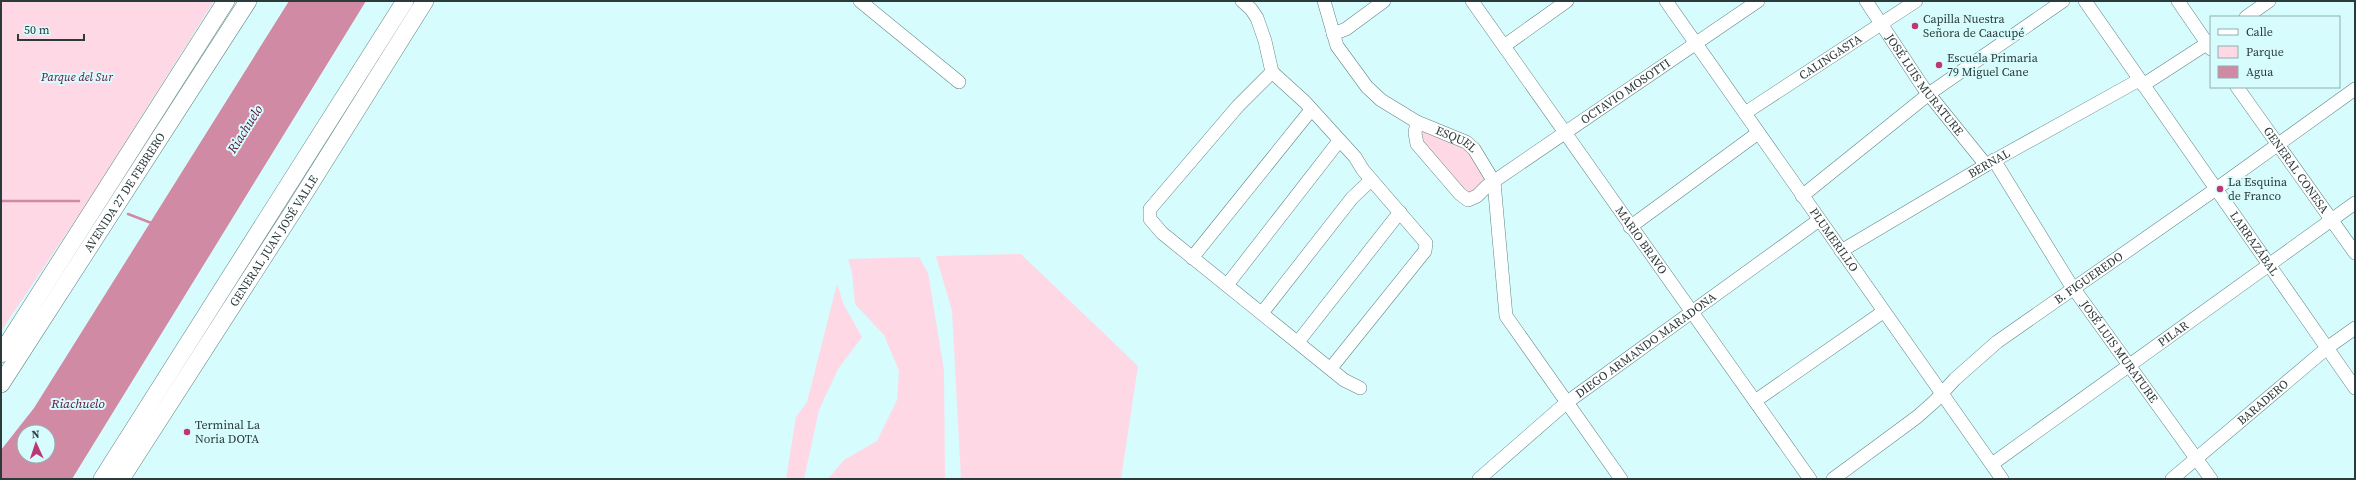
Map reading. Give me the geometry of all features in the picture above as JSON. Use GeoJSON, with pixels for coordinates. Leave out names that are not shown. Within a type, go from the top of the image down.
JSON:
{"type":"FeatureCollection","features":[{"type":"Feature","properties":{"kind":"main road","name":"AVENIDA 27 DE FEBRERO"},"geometry":{"type":"LineString","coordinates":[[1,354],[226,1]]}},
{"type":"Feature","properties":{"kind":"main road","name":"AVENIDA 27 DE FEBRERO"},"geometry":{"type":"LineString","coordinates":[[1,384],[248,1]]}},
{"type":"Feature","properties":{"kind":"main road","name":"GENERAL JUAN JOSÉ VALLE"},"geometry":{"type":"LineString","coordinates":[[108,478],[405,1]]}},
{"type":"Feature","properties":{"kind":"main road","name":"GENERAL JUAN JOSÉ VALLE"},"geometry":{"type":"LineString","coordinates":[[108,478],[290,216],[425,1]]}},
{"type":"Feature","properties":{"kind":"street"},"geometry":{"type":"LineString","coordinates":[[860,1],[959,82]]}},
{"type":"Feature","properties":{"kind":"street"},"geometry":{"type":"LineString","coordinates":[[1242,1],[1252,9],[1256,18],[1267,47],[1272,72],[1297,93],[1355,157],[1372,180],[1426,243],[1425,250],[1331,368]]}},
{"type":"Feature","properties":{"kind":"street","name":"ESQUEL"},"geometry":{"type":"LineString","coordinates":[[1324,1],[1340,54],[1367,87],[1381,100],[1417,122],[1470,145],[1494,182],[1504,308],[1509,323],[1621,479]]}},
{"type":"Feature","properties":{"kind":"street"},"geometry":{"type":"LineString","coordinates":[[1333,34],[1346,30],[1384,1]]}},
{"type":"Feature","properties":{"kind":"street","name":"MARIO BRAVO"},"geometry":{"type":"LineString","coordinates":[[1472,1],[1630,227],[1810,479]]}},
{"type":"Feature","properties":{"kind":"street"},"geometry":{"type":"LineString","coordinates":[[1504,46],[1567,1]]}},
{"type":"Feature","properties":{"kind":"street","name":"PLUMERILLO"},"geometry":{"type":"LineString","coordinates":[[1666,1],[1883,312],[1943,394],[2002,479]]}},
{"type":"Feature","properties":{"kind":"street","name":"OCTAVIO MOSOTTI"},"geometry":{"type":"LineString","coordinates":[[1417,122],[1415,133],[1417,144],[1463,197],[1468,200],[1473,199],[1494,182],[1758,1]]}},
{"type":"Feature","properties":{"kind":"street","name":"JOSÉ LUIS MURATURE"},"geometry":{"type":"LineString","coordinates":[[1866,1],[1923,86],[1990,162],[2074,289],[2131,365],[2211,479]]}},
{"type":"Feature","properties":{"kind":"street","name":"CALINGASTA"},"geometry":{"type":"LineString","coordinates":[[1745,113],[1916,1]]}},
{"type":"Feature","properties":{"kind":"street"},"geometry":{"type":"LineString","coordinates":[[1802,196],[1930,93],[2062,1]]}},
{"type":"Feature","properties":{"kind":"street","name":"LARRAZÁBAL"},"geometry":{"type":"LineString","coordinates":[[2085,1],[2355,388]]}},
{"type":"Feature","properties":{"kind":"street"},"geometry":{"type":"LineString","coordinates":[[2178,1],[2210,45]]}},
{"type":"Feature","properties":{"kind":"street"},"geometry":{"type":"LineString","coordinates":[[2247,16],[2269,1]]}},
{"type":"Feature","properties":{"kind":"street","name":"BERNAL"},"geometry":{"type":"LineString","coordinates":[[1841,251],[1990,162],[2210,45]]}},
{"type":"Feature","properties":{"kind":"street"},"geometry":{"type":"LineString","coordinates":[[1272,72],[1238,106],[1150,209],[1150,220],[1154,226],[1192,258],[1331,368],[1344,380],[1360,388]]}},
{"type":"Feature","properties":{"kind":"street","name":"GENERAL CONESA"},"geometry":{"type":"LineString","coordinates":[[2238,88],[2355,253]]}},
{"type":"Feature","properties":{"kind":"street","name":"B. FIGUEREDO"},"geometry":{"type":"LineString","coordinates":[[1833,479],[1918,417],[1943,394],[1955,379],[1997,342],[2216,189],[2355,89]]}},
{"type":"Feature","properties":{"kind":"street"},"geometry":{"type":"LineString","coordinates":[[1192,258],[1311,110]]}},
{"type":"Feature","properties":{"kind":"street"},"geometry":{"type":"LineString","coordinates":[[1630,227],[1758,133]]}},
{"type":"Feature","properties":{"kind":"street"},"geometry":{"type":"LineString","coordinates":[[1227,285],[1339,141]]}},
{"type":"Feature","properties":{"kind":"street"},"geometry":{"type":"LineString","coordinates":[[1262,313],[1352,198],[1372,180]]}},
{"type":"Feature","properties":{"kind":"street","name":"PILAR"},"geometry":{"type":"LineString","coordinates":[[1992,464],[2355,203]]}},
{"type":"Feature","properties":{"kind":"street"},"geometry":{"type":"LineString","coordinates":[[1298,342],[1400,212]]}},
{"type":"Feature","properties":{"kind":"street","name":"DIEGO ARMANDO MARADONA"},"geometry":{"type":"LineString","coordinates":[[1479,479],[1566,403],[1819,220]]}},
{"type":"Feature","properties":{"kind":"street"},"geometry":{"type":"LineString","coordinates":[[1755,401],[1883,312]]}},
{"type":"Feature","properties":{"kind":"street","name":"BARADERO"},"geometry":{"type":"LineString","coordinates":[[2172,479],[2196,457],[2327,348],[2355,328]]}},
{"type":"Feature","properties":{"kind":"green space","name":"Parque del Sur"},"geometry":{"type":"Polygon","coordinates":[[[1,1],[214,1],[87,203],[1,331],[1,1]]]}},
{"type":"Feature","properties":{"kind":"green space"},"geometry":{"type":"Polygon","coordinates":[[[1423,130],[1454,141],[1468,150],[1473,157],[1484,179],[1481,186],[1470,196],[1423,147],[1421,133],[1423,130]]]}},
{"type":"Feature","properties":{"kind":"green space"},"geometry":{"type":"Polygon","coordinates":[[[1021,254],[1138,366],[1121,479],[961,479],[952,311],[936,256],[1021,254]]]}},
{"type":"Feature","properties":{"kind":"green space"},"geometry":{"type":"Polygon","coordinates":[[[919,257],[928,273],[944,370],[945,479],[828,479],[844,460],[877,441],[897,400],[899,371],[884,335],[855,304],[852,273],[848,259],[919,257]]]}},
{"type":"Feature","properties":{"kind":"green space"},"geometry":{"type":"Polygon","coordinates":[[[837,284],[844,305],[862,337],[838,369],[819,410],[804,479],[786,479],[796,417],[807,402],[837,284]]]}},
{"type":"Feature","properties":{"kind":"water","name":"Riachuelo"},"geometry":{"type":"Polygon","coordinates":[[[289,1],[366,1],[72,479],[1,479],[1,450],[16,431],[16,464],[56,464],[56,424],[21,424],[34,408],[289,1]]]}},
{"type":"Feature","properties":{"kind":"waterway"},"geometry":{"type":"LineString","coordinates":[[1,201],[79,201]]}},
{"type":"Feature","properties":{"kind":"waterway"},"geometry":{"type":"LineString","coordinates":[[128,214],[154,224]]}},
{"type":"Feature","properties":{"kind":"place","name":"Capilla Nuestra Señora de Caacupé"},"geometry":{"type":"Point","coordinates":[1915,26]}},
{"type":"Feature","properties":{"kind":"place","name":"Escuela Primaria 79 Miguel Cane"},"geometry":{"type":"Point","coordinates":[1939,65]}},
{"type":"Feature","properties":{"kind":"place","name":"La Esquina de Franco"},"geometry":{"type":"Point","coordinates":[2220,189]}},
{"type":"Feature","properties":{"kind":"place","name":"Terminal La Noria DOTA"},"geometry":{"type":"Point","coordinates":[187,432]}}]}
